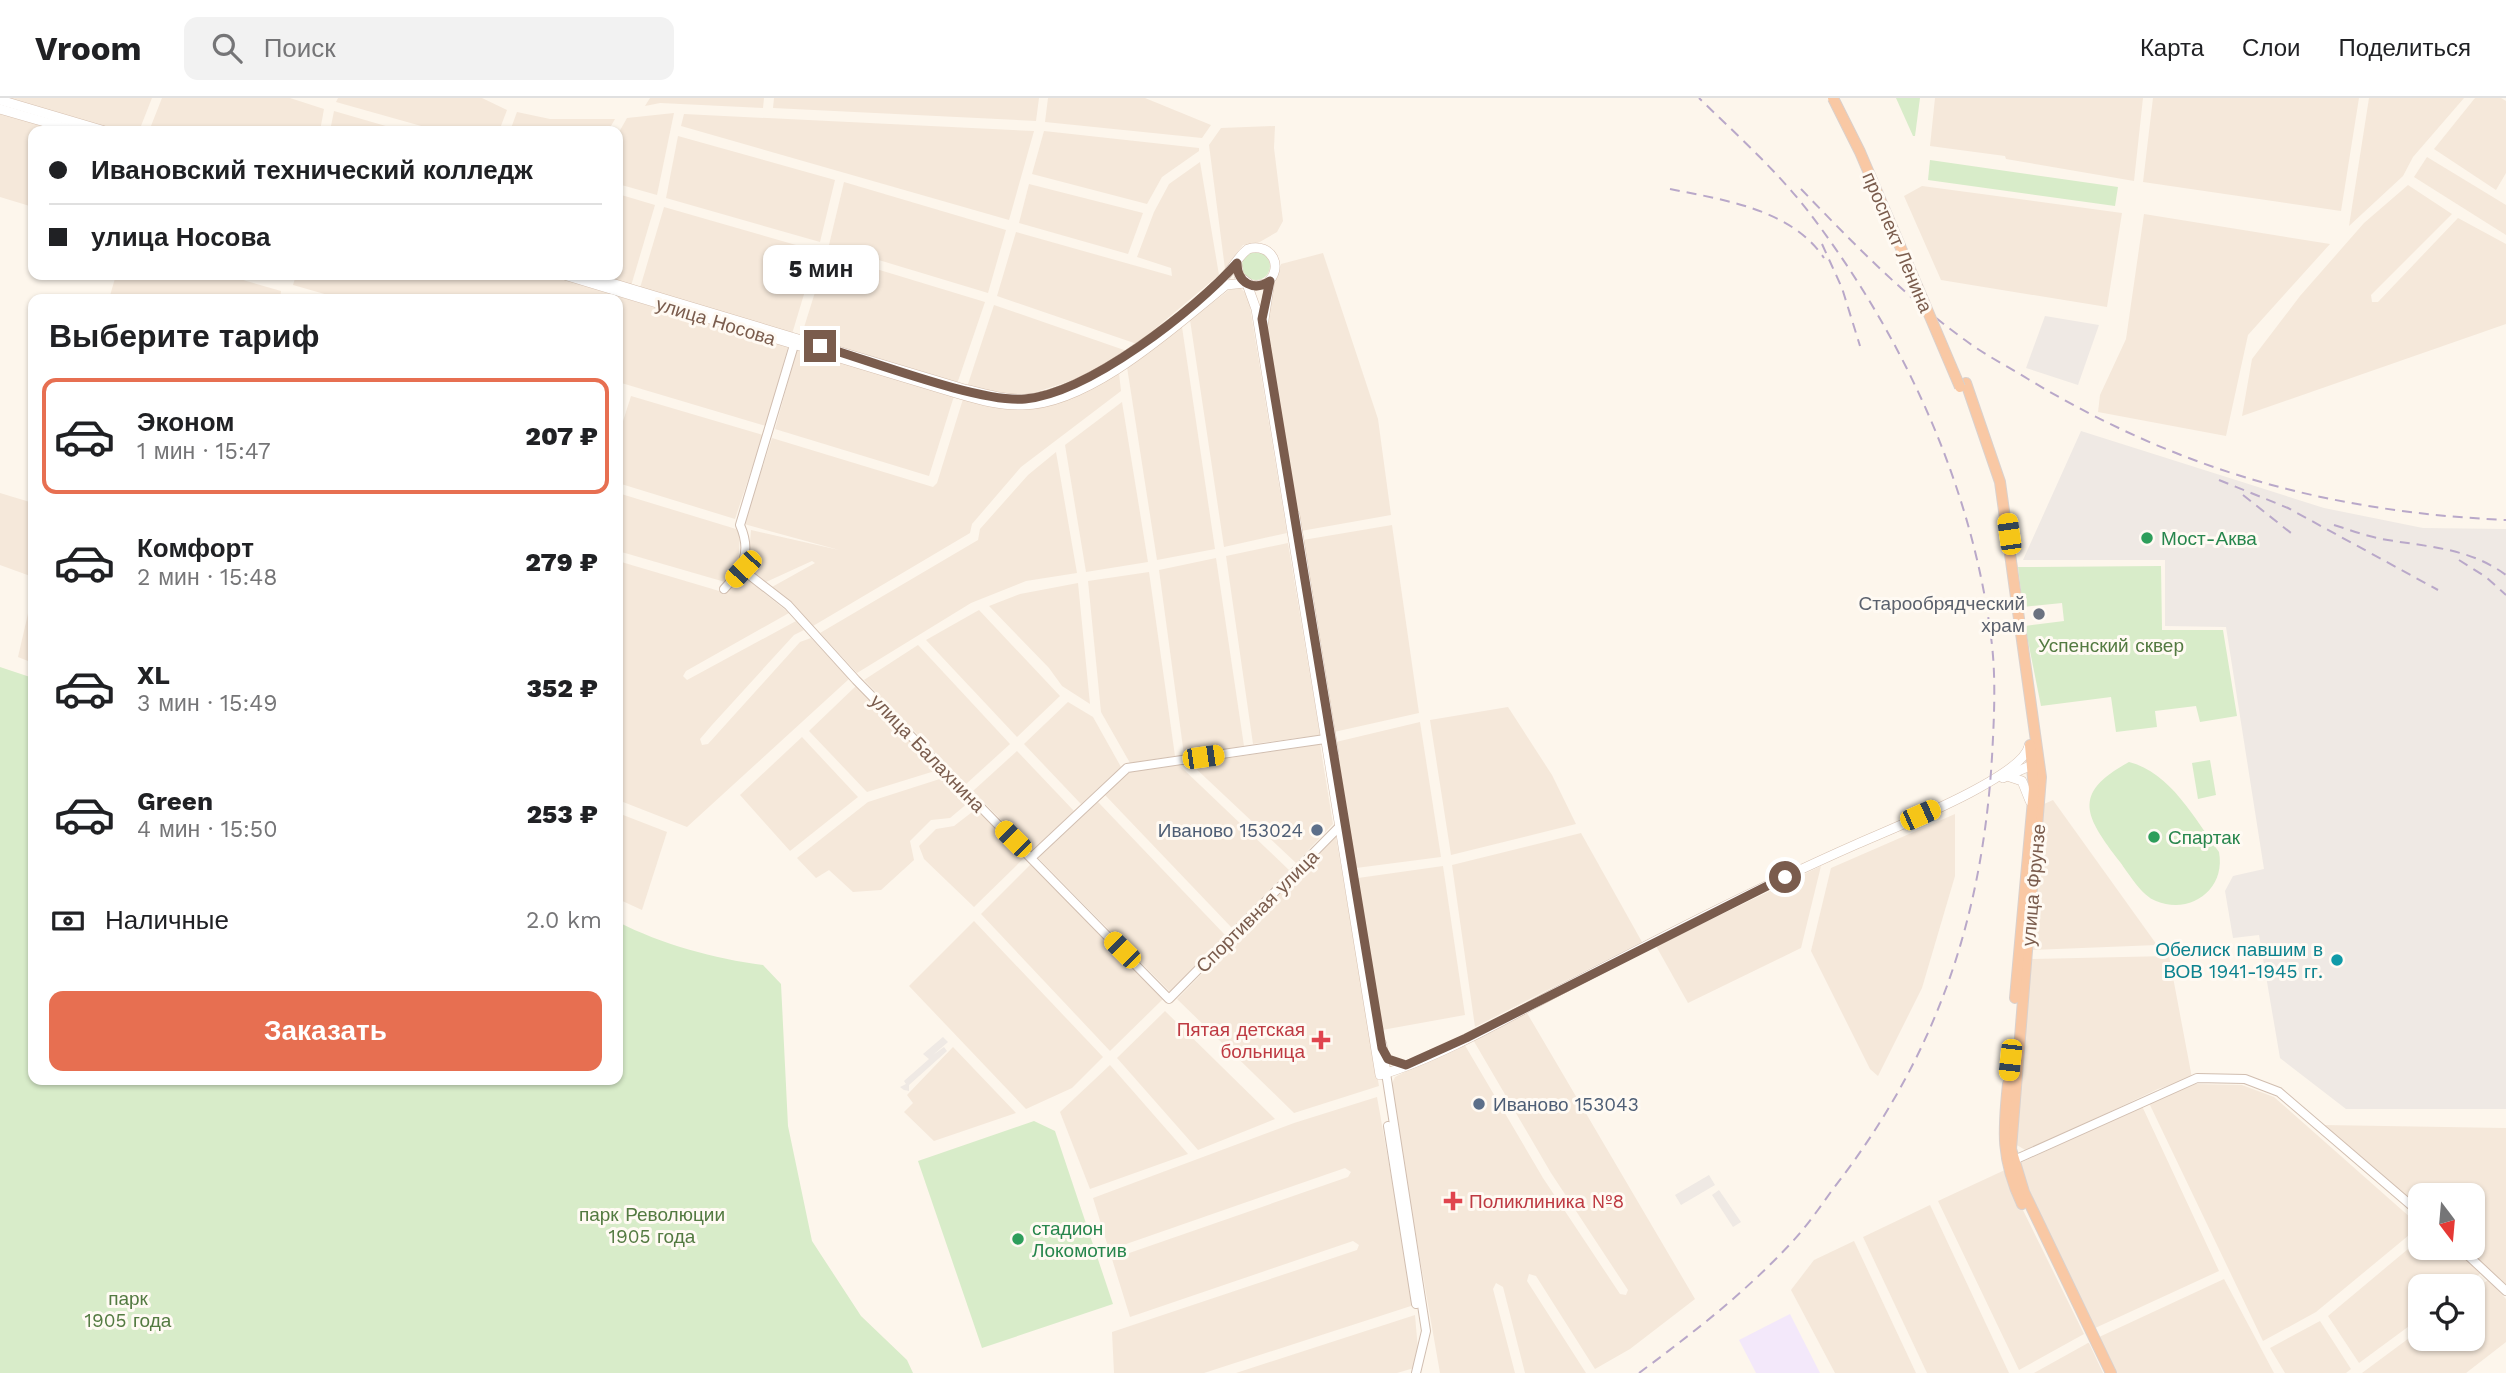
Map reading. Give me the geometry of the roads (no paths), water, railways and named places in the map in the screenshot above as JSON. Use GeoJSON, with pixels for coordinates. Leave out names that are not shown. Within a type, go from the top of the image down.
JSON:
{"type":"FeatureCollection","features":[{"type":"Feature","properties":{"kind":"highway","name":"проспект Ленина"},"geometry":{"type":"LineString","coordinates":[[1833,98],[1860,152],[1963,385]]}},
{"type":"Feature","properties":{"kind":"highway","name":"проспект Ленина"},"geometry":{"type":"LineString","coordinates":[[1841,98],[1963,385]]}},
{"type":"Feature","properties":{"kind":"highway","name":"улица Фрунзе"},"geometry":{"type":"LineString","coordinates":[[1963,385],[1998,473],[2034,746],[2041,777],[2003,1135],[2009,1162],[2103,1373]]}},
{"type":"Feature","properties":{"kind":"highway","name":"улица Фрунзе"},"geometry":{"type":"LineString","coordinates":[[2034,746],[2035,814]]}},
{"type":"Feature","properties":{"kind":"highway","name":"улица Фрунзе"},"geometry":{"type":"LineString","coordinates":[[2089,1337],[2110,1373]]}},
{"type":"Feature","properties":{"kind":"main road"},"geometry":{"type":"LineString","coordinates":[[0,100],[88,126]]}},
{"type":"Feature","properties":{"kind":"main road"},"geometry":{"type":"LineString","coordinates":[[0,109],[59,126]]}},
{"type":"Feature","properties":{"kind":"main road"},"geometry":{"type":"LineString","coordinates":[[1296,537],[1256,309],[1246,284],[1239,276],[1237,263],[1248,249],[1264,249],[1275,261],[1276,271],[1270,281],[1262,319],[1383,1077]]}},
{"type":"Feature","properties":{"kind":"main road","name":"улица Носова"},"geometry":{"type":"LineString","coordinates":[[1182,317],[1237,263]]}},
{"type":"Feature","properties":{"kind":"main road","name":"улица Носова"},"geometry":{"type":"LineString","coordinates":[[584,280],[635,293]]}},
{"type":"Feature","properties":{"kind":"main road","name":"улица Носова"},"geometry":{"type":"LineString","coordinates":[[599,280],[960,391],[1025,399],[1064,389],[1119,364],[1226,285],[1246,284]]}},
{"type":"Feature","properties":{"kind":"main road"},"geometry":{"type":"LineString","coordinates":[[1246,284],[1262,286],[1270,281]]}},
{"type":"Feature","properties":{"kind":"main road"},"geometry":{"type":"LineString","coordinates":[[1383,1077],[1828,857],[1991,781],[2020,763],[2034,746]]}},
{"type":"Feature","properties":{"kind":"main road"},"geometry":{"type":"LineString","coordinates":[[2020,763],[2033,767]]}},
{"type":"Feature","properties":{"kind":"main road"},"geometry":{"type":"LineString","coordinates":[[1991,781],[2033,767]]}},
{"type":"Feature","properties":{"kind":"main road"},"geometry":{"type":"LineString","coordinates":[[2005,778],[2017,778],[2027,787],[2035,814]]}},
{"type":"Feature","properties":{"kind":"main road"},"geometry":{"type":"LineString","coordinates":[[1343,826],[1382,1048],[1383,1077]]}},
{"type":"Feature","properties":{"kind":"main road"},"geometry":{"type":"LineString","coordinates":[[1382,1048],[1388,1059],[1406,1065]]}},
{"type":"Feature","properties":{"kind":"main road"},"geometry":{"type":"LineString","coordinates":[[1383,1077],[1433,1054]]}},
{"type":"Feature","properties":{"kind":"street"},"geometry":{"type":"LineString","coordinates":[[724,589],[743,569],[745,538],[740,525],[795,342]]}},
{"type":"Feature","properties":{"kind":"street","name":"улица Балахнина"},"geometry":{"type":"LineString","coordinates":[[743,569],[788,605],[1170,999]]}},
{"type":"Feature","properties":{"kind":"street"},"geometry":{"type":"LineString","coordinates":[[1031,858],[1127,768],[1329,738]]}},
{"type":"Feature","properties":{"kind":"street","name":"Спортивная улица"},"geometry":{"type":"LineString","coordinates":[[1170,999],[1343,826]]}},
{"type":"Feature","properties":{"kind":"street"},"geometry":{"type":"LineString","coordinates":[[1383,1077],[1426,1331],[1416,1373]]}},
{"type":"Feature","properties":{"kind":"street"},"geometry":{"type":"LineString","coordinates":[[2009,1162],[2197,1078],[2245,1079],[2270,1087],[2408,1203]]}},
{"type":"Feature","properties":{"kind":"street"},"geometry":{"type":"LineString","coordinates":[[2473,1260],[2506,1291]]}},
{"type":"Feature","properties":{"kind":"railway"},"geometry":{"type":"LineString","coordinates":[[1639,1373],[1718,1311],[1792,1242],[1869,1140],[1899,1089],[1947,986],[1964,932],[1977,876],[1992,757],[1993,659],[1983,586],[1951,471],[1929,416],[1874,309],[1808,211],[1769,167],[1699,98]]}},
{"type":"Feature","properties":{"kind":"railway"},"geometry":{"type":"LineString","coordinates":[[1670,189],[1755,209],[1794,228],[1810,241],[1824,258]]}},
{"type":"Feature","properties":{"kind":"railway"},"geometry":{"type":"LineString","coordinates":[[1801,189],[1900,287],[1965,340],[2085,411],[2142,439],[2199,462],[2317,496],[2378,508],[2506,520]]}},
{"type":"Feature","properties":{"kind":"railway"},"geometry":{"type":"LineString","coordinates":[[1822,244],[1842,288],[1860,346]]}},
{"type":"Feature","properties":{"kind":"railway"},"geometry":{"type":"LineString","coordinates":[[2219,480],[2288,508],[2438,590]]}},
{"type":"Feature","properties":{"kind":"railway"},"geometry":{"type":"LineString","coordinates":[[2243,495],[2296,537]]}},
{"type":"Feature","properties":{"kind":"railway"},"geometry":{"type":"LineString","coordinates":[[2334,525],[2376,538],[2462,553],[2506,575]]}},
{"type":"Feature","properties":{"kind":"railway"},"geometry":{"type":"LineString","coordinates":[[2459,560],[2486,577],[2506,595]]}},
{"type":"Feature","properties":{"kind":"place","name":"Мост-Аква"},"geometry":{"type":"Point","coordinates":[2147,538]}},
{"type":"Feature","properties":{"kind":"place","name":"Старообрядческий храм"},"geometry":{"type":"Point","coordinates":[2039,614]}},
{"type":"Feature","properties":{"kind":"place","name":"Иваново 153024"},"geometry":{"type":"Point","coordinates":[1317,830]}},
{"type":"Feature","properties":{"kind":"place","name":"Спартак"},"geometry":{"type":"Point","coordinates":[2154,837]}},
{"type":"Feature","properties":{"kind":"place","name":"Обелиск павшим в ВОВ 1941-1945 гг."},"geometry":{"type":"Point","coordinates":[2337,960]}},
{"type":"Feature","properties":{"kind":"place","name":"Пятая детская больница"},"geometry":{"type":"Point","coordinates":[1321,1040]}},
{"type":"Feature","properties":{"kind":"place","name":"Иваново 153043"},"geometry":{"type":"Point","coordinates":[1479,1104]}},
{"type":"Feature","properties":{"kind":"place","name":"Поликлиника №8"},"geometry":{"type":"Point","coordinates":[1453,1201]}},
{"type":"Feature","properties":{"kind":"place","name":"стадион Локомотив"},"geometry":{"type":"Point","coordinates":[1018,1239]}},
{"type":"Feature","properties":{"kind":"park label","name":"Успенский сквер"},"geometry":{"type":"Point","coordinates":[2111,645]}},
{"type":"Feature","properties":{"kind":"park label","name":"парк Революции 1905 года"},"geometry":{"type":"Point","coordinates":[652,1225]}},
{"type":"Feature","properties":{"kind":"park label","name":"парк 1905 года"},"geometry":{"type":"Point","coordinates":[128,1309]}}]}
